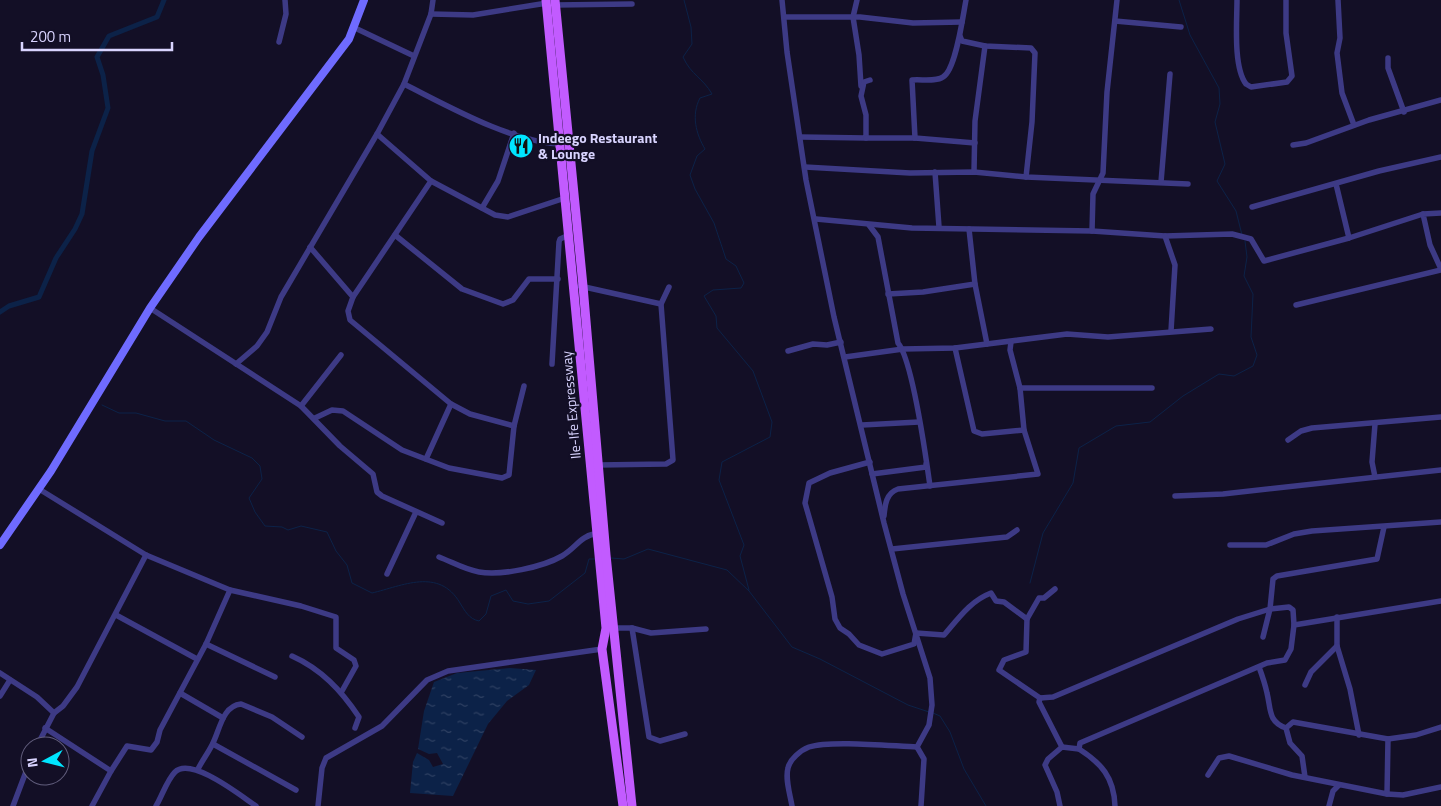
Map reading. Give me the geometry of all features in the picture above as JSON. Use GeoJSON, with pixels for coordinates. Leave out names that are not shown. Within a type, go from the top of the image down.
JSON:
{"type":"FeatureCollection","features":[{"type":"Feature","properties":{"kind":"main road"},"geometry":{"type":"LineString","coordinates":[[0,545],[39,489],[150,308],[199,237],[333,63],[355,28],[364,0]]}},
{"type":"Feature","properties":{"kind":"main road","name":"Ile-Ife Expressway"},"geometry":{"type":"LineString","coordinates":[[551,2],[598,465],[603,559],[625,784],[623,806]]}},
{"type":"Feature","properties":{"kind":"main road","name":"Ile-Ife Expressway"},"geometry":{"type":"LineString","coordinates":[[560,97],[560,144],[565,198],[569,235],[579,286],[597,533],[603,559]]}},
{"type":"Feature","properties":{"kind":"main road","name":"Ile-Ife Expressway"},"geometry":{"type":"LineString","coordinates":[[610,628],[602,649],[625,784],[632,806]]}},
{"type":"Feature","properties":{"kind":"street"},"geometry":{"type":"LineString","coordinates":[[279,42],[286,14],[285,0]]}},
{"type":"Feature","properties":{"kind":"street"},"geometry":{"type":"LineString","coordinates":[[236,364],[257,346],[267,332],[281,297],[377,134],[404,84],[431,14],[433,0]]}},
{"type":"Feature","properties":{"kind":"street"},"geometry":{"type":"LineString","coordinates":[[782,0],[787,52],[805,167],[841,342],[884,523],[903,594],[930,678],[932,705],[930,718],[926,731],[917,747]]}},
{"type":"Feature","properties":{"kind":"street"},"geometry":{"type":"LineString","coordinates":[[858,0],[853,16],[866,115],[866,138]]}},
{"type":"Feature","properties":{"kind":"street"},"geometry":{"type":"LineString","coordinates":[[915,138],[912,80],[941,79],[948,74],[960,36],[966,0]]}},
{"type":"Feature","properties":{"kind":"street"},"geometry":{"type":"LineString","coordinates":[[1092,231],[1093,194],[1103,174],[1104,121],[1117,0]]}},
{"type":"Feature","properties":{"kind":"street"},"geometry":{"type":"LineString","coordinates":[[1237,0],[1237,28],[1242,76],[1246,84],[1251,86],[1287,82],[1292,76],[1286,33],[1286,0]]}},
{"type":"Feature","properties":{"kind":"street"},"geometry":{"type":"LineString","coordinates":[[1338,0],[1340,38],[1337,53],[1342,93],[1354,125]]}},
{"type":"Feature","properties":{"kind":"street"},"geometry":{"type":"LineString","coordinates":[[431,14],[473,15],[551,2],[632,4]]}},
{"type":"Feature","properties":{"kind":"street"},"geometry":{"type":"LineString","coordinates":[[784,17],[853,16],[913,23],[962,22]]}},
{"type":"Feature","properties":{"kind":"street"},"geometry":{"type":"LineString","coordinates":[[1116,21],[1181,27]]}},
{"type":"Feature","properties":{"kind":"street"},"geometry":{"type":"LineString","coordinates":[[355,28],[414,56]]}},
{"type":"Feature","properties":{"kind":"street"},"geometry":{"type":"LineString","coordinates":[[960,36],[962,41],[985,46],[1030,48],[1035,53],[1032,122],[1026,177]]}},
{"type":"Feature","properties":{"kind":"street"},"geometry":{"type":"LineString","coordinates":[[974,172],[974,143],[985,46]]}},
{"type":"Feature","properties":{"kind":"street"},"geometry":{"type":"LineString","coordinates":[[1388,58],[1388,68],[1404,112]]}},
{"type":"Feature","properties":{"kind":"street"},"geometry":{"type":"LineString","coordinates":[[1161,182],[1170,74]]}},
{"type":"Feature","properties":{"kind":"street"},"geometry":{"type":"LineString","coordinates":[[862,96],[864,82],[870,80]]}},
{"type":"Feature","properties":{"kind":"street"},"geometry":{"type":"LineString","coordinates":[[404,84],[472,118],[543,143],[560,144]]}},
{"type":"Feature","properties":{"kind":"street"},"geometry":{"type":"LineString","coordinates":[[1293,145],[1306,143],[1354,125],[1441,100]]}},
{"type":"Feature","properties":{"kind":"street"},"geometry":{"type":"LineString","coordinates":[[482,208],[498,181],[514,133]]}},
{"type":"Feature","properties":{"kind":"street"},"geometry":{"type":"LineString","coordinates":[[377,134],[431,180],[495,215],[508,217],[565,198]]}},
{"type":"Feature","properties":{"kind":"street"},"geometry":{"type":"LineString","coordinates":[[800,137],[915,138],[974,143]]}},
{"type":"Feature","properties":{"kind":"street"},"geometry":{"type":"LineString","coordinates":[[1252,207],[1379,171],[1441,157]]}},
{"type":"Feature","properties":{"kind":"street"},"geometry":{"type":"LineString","coordinates":[[805,167],[910,173],[974,172],[1026,177],[1188,184]]}},
{"type":"Feature","properties":{"kind":"street"},"geometry":{"type":"LineString","coordinates":[[935,172],[939,227]]}},
{"type":"Feature","properties":{"kind":"street"},"geometry":{"type":"LineString","coordinates":[[431,180],[353,296],[348,311],[350,320],[451,404],[470,414],[514,426]]}},
{"type":"Feature","properties":{"kind":"street"},"geometry":{"type":"LineString","coordinates":[[1336,184],[1350,238]]}},
{"type":"Feature","properties":{"kind":"street"},"geometry":{"type":"LineString","coordinates":[[816,219],[869,225],[969,229],[1092,231],[1165,236],[1232,234],[1250,238],[1258,247],[1264,261],[1350,238],[1422,214],[1441,213]]}},
{"type":"Feature","properties":{"kind":"street"},"geometry":{"type":"LineString","coordinates":[[1296,305],[1441,270],[1430,245],[1422,214]]}},
{"type":"Feature","properties":{"kind":"street"},"geometry":{"type":"LineString","coordinates":[[869,225],[878,237],[898,343],[904,349],[930,486]]}},
{"type":"Feature","properties":{"kind":"street"},"geometry":{"type":"LineString","coordinates":[[969,229],[975,284],[987,344]]}},
{"type":"Feature","properties":{"kind":"street"},"geometry":{"type":"LineString","coordinates":[[395,235],[462,289],[503,304],[513,300],[529,279],[558,279]]}},
{"type":"Feature","properties":{"kind":"street"},"geometry":{"type":"LineString","coordinates":[[552,364],[559,242],[560,239],[569,235]]}},
{"type":"Feature","properties":{"kind":"street"},"geometry":{"type":"LineString","coordinates":[[1165,236],[1174,265],[1171,331]]}},
{"type":"Feature","properties":{"kind":"street"},"geometry":{"type":"LineString","coordinates":[[310,247],[353,296]]}},
{"type":"Feature","properties":{"kind":"street"},"geometry":{"type":"LineString","coordinates":[[888,294],[923,292],[975,284]]}},
{"type":"Feature","properties":{"kind":"street"},"geometry":{"type":"LineString","coordinates":[[579,286],[661,304]]}},
{"type":"Feature","properties":{"kind":"street"},"geometry":{"type":"LineString","coordinates":[[598,465],[666,464],[673,460],[661,304],[669,287]]}},
{"type":"Feature","properties":{"kind":"street"},"geometry":{"type":"LineString","coordinates":[[150,308],[301,406],[315,418],[340,446],[373,474],[377,492],[382,496],[442,523]]}},
{"type":"Feature","properties":{"kind":"street"},"geometry":{"type":"LineString","coordinates":[[845,357],[904,349],[956,348],[1067,334],[1108,337],[1210,329]]}},
{"type":"Feature","properties":{"kind":"street"},"geometry":{"type":"LineString","coordinates":[[788,351],[813,344],[827,345],[841,342]]}},
{"type":"Feature","properties":{"kind":"street"},"geometry":{"type":"LineString","coordinates":[[884,523],[885,504],[893,491],[1038,474],[1024,430],[1020,388],[1010,350],[1011,342]]}},
{"type":"Feature","properties":{"kind":"street"},"geometry":{"type":"LineString","coordinates":[[956,348],[974,430],[982,434],[1024,430]]}},
{"type":"Feature","properties":{"kind":"street"},"geometry":{"type":"LineString","coordinates":[[301,406],[341,355]]}},
{"type":"Feature","properties":{"kind":"street"},"geometry":{"type":"LineString","coordinates":[[315,418],[332,410],[343,411],[402,450],[474,475],[507,478],[509,475],[514,426],[524,386]]}},
{"type":"Feature","properties":{"kind":"street"},"geometry":{"type":"LineString","coordinates":[[1020,388],[1152,388]]}},
{"type":"Feature","properties":{"kind":"street"},"geometry":{"type":"LineString","coordinates":[[426,459],[451,404]]}},
{"type":"Feature","properties":{"kind":"street"},"geometry":{"type":"LineString","coordinates":[[1288,440],[1301,431],[1312,428],[1441,417]]}},
{"type":"Feature","properties":{"kind":"street"},"geometry":{"type":"LineString","coordinates":[[862,425],[919,422]]}},
{"type":"Feature","properties":{"kind":"street"},"geometry":{"type":"LineString","coordinates":[[1375,424],[1372,462],[1376,478]]}},
{"type":"Feature","properties":{"kind":"street"},"geometry":{"type":"LineString","coordinates":[[870,462],[830,473],[809,484],[806,491],[805,503],[832,597],[835,619],[840,628],[850,634],[859,645],[882,654],[914,644],[916,633]]}},
{"type":"Feature","properties":{"kind":"street"},"geometry":{"type":"LineString","coordinates":[[872,474],[926,467],[926,464]]}},
{"type":"Feature","properties":{"kind":"street"},"geometry":{"type":"LineString","coordinates":[[1175,496],[1223,494],[1318,482],[1376,478],[1441,470]]}},
{"type":"Feature","properties":{"kind":"street"},"geometry":{"type":"LineString","coordinates":[[39,489],[146,555],[230,590],[301,606],[336,618],[336,648],[354,660],[356,666],[342,691]]}},
{"type":"Feature","properties":{"kind":"street"},"geometry":{"type":"LineString","coordinates":[[387,574],[416,512]]}},
{"type":"Feature","properties":{"kind":"street"},"geometry":{"type":"LineString","coordinates":[[1230,545],[1266,545],[1294,534],[1312,531],[1441,522]]}},
{"type":"Feature","properties":{"kind":"street"},"geometry":{"type":"LineString","coordinates":[[1264,637],[1270,609],[1272,579],[1277,576],[1377,559],[1384,527]]}},
{"type":"Feature","properties":{"kind":"street"},"geometry":{"type":"LineString","coordinates":[[892,549],[1007,537],[1017,530]]}},
{"type":"Feature","properties":{"kind":"street"},"geometry":{"type":"LineString","coordinates":[[439,557],[480,573],[514,571],[558,558],[569,552],[586,536],[597,533]]}},
{"type":"Feature","properties":{"kind":"street"},"geometry":{"type":"LineString","coordinates":[[41,736],[54,713],[63,706],[77,687],[146,555]]}},
{"type":"Feature","properties":{"kind":"street"},"geometry":{"type":"LineString","coordinates":[[1055,588],[1044,598],[1040,598],[1027,619],[1026,652],[1004,660],[999,670],[1040,698],[1053,697],[1238,620],[1270,609],[1289,607],[1293,610],[1294,625],[1289,656],[1285,660],[1259,666],[1080,743],[1079,749]]}},
{"type":"Feature","properties":{"kind":"street"},"geometry":{"type":"LineString","coordinates":[[92,806],[127,746],[151,750],[197,658],[206,644],[230,590]]}},
{"type":"Feature","properties":{"kind":"street"},"geometry":{"type":"LineString","coordinates":[[916,633],[944,635],[966,609],[982,596],[991,593],[996,601],[1004,602],[1027,619]]}},
{"type":"Feature","properties":{"kind":"street"},"geometry":{"type":"LineString","coordinates":[[1294,625],[1440,601],[1441,610]]}},
{"type":"Feature","properties":{"kind":"street"},"geometry":{"type":"LineString","coordinates":[[116,615],[197,658]]}},
{"type":"Feature","properties":{"kind":"street"},"geometry":{"type":"LineString","coordinates":[[1338,617],[1337,646],[1350,689],[1359,735]]}},
{"type":"Feature","properties":{"kind":"street"},"geometry":{"type":"LineString","coordinates":[[610,628],[632,628],[651,632],[706,629]]}},
{"type":"Feature","properties":{"kind":"street"},"geometry":{"type":"LineString","coordinates":[[632,628],[649,737],[660,741],[685,734]]}},
{"type":"Feature","properties":{"kind":"street"},"geometry":{"type":"LineString","coordinates":[[206,644],[275,677]]}},
{"type":"Feature","properties":{"kind":"street"},"geometry":{"type":"LineString","coordinates":[[1305,685],[1311,672],[1337,646]]}},
{"type":"Feature","properties":{"kind":"street"},"geometry":{"type":"LineString","coordinates":[[318,806],[322,768],[326,758],[382,726],[427,680],[448,671],[602,649]]}},
{"type":"Feature","properties":{"kind":"street"},"geometry":{"type":"LineString","coordinates":[[292,656],[310,664],[342,691],[359,717],[355,728]]}},
{"type":"Feature","properties":{"kind":"street"},"geometry":{"type":"LineString","coordinates":[[1259,666],[1265,683],[1269,714],[1272,719],[1286,728],[1290,743],[1302,756],[1305,777]]}},
{"type":"Feature","properties":{"kind":"street"},"geometry":{"type":"LineString","coordinates":[[0,673],[37,698],[54,713]]}},
{"type":"Feature","properties":{"kind":"street"},"geometry":{"type":"LineString","coordinates":[[0,696],[10,680]]}},
{"type":"Feature","properties":{"kind":"street"},"geometry":{"type":"LineString","coordinates":[[180,693],[223,718]]}},
{"type":"Feature","properties":{"kind":"street"},"geometry":{"type":"LineString","coordinates":[[1040,698],[1039,702],[1062,747]]}},
{"type":"Feature","properties":{"kind":"street"},"geometry":{"type":"LineString","coordinates":[[198,769],[213,744],[223,718],[232,706],[241,704],[272,717],[302,737]]}},
{"type":"Feature","properties":{"kind":"street"},"geometry":{"type":"LineString","coordinates":[[1286,728],[1293,722],[1300,722],[1359,735],[1388,739],[1416,735],[1441,727]]}},
{"type":"Feature","properties":{"kind":"street"},"geometry":{"type":"LineString","coordinates":[[45,728],[111,771]]}},
{"type":"Feature","properties":{"kind":"street"},"geometry":{"type":"LineString","coordinates":[[1387,794],[1388,739]]}},
{"type":"Feature","properties":{"kind":"street"},"geometry":{"type":"LineString","coordinates":[[213,744],[296,790]]}},
{"type":"Feature","properties":{"kind":"street"},"geometry":{"type":"LineString","coordinates":[[792,806],[787,777],[788,767],[793,758],[809,747],[825,745],[917,747]]}},
{"type":"Feature","properties":{"kind":"street"},"geometry":{"type":"LineString","coordinates":[[917,747],[924,759],[921,806]]}},
{"type":"Feature","properties":{"kind":"street"},"geometry":{"type":"LineString","coordinates":[[1060,806],[1057,792],[1045,766],[1048,759],[1062,747],[1079,749],[1103,767],[1114,798],[1114,806]]}},
{"type":"Feature","properties":{"kind":"street"},"geometry":{"type":"LineString","coordinates":[[1208,776],[1219,758],[1229,756],[1305,777],[1387,794],[1403,795],[1441,787]]}},
{"type":"Feature","properties":{"kind":"street"},"geometry":{"type":"LineString","coordinates":[[156,806],[176,771],[185,767],[198,769],[256,806]]}},
{"type":"Feature","properties":{"kind":"street"},"geometry":{"type":"LineString","coordinates":[[1329,806],[1333,791],[1339,785]]}},
{"type":"Feature","properties":{"kind":"street"},"geometry":{"type":"LineString","coordinates":[[13,806],[21,786]]}},
{"type":"Feature","properties":{"kind":"water"},"geometry":{"type":"Polygon","coordinates":[[[510,668],[536,670],[529,685],[507,701],[488,724],[453,796],[410,793],[413,762],[417,753],[429,760],[433,767],[443,764],[437,753],[429,754],[418,749],[424,711],[434,682],[457,673],[510,668]]]}},
{"type":"Feature","properties":{"kind":"waterway"},"geometry":{"type":"LineString","coordinates":[[0,312],[9,306],[39,297],[56,258],[75,229],[82,214],[92,151],[108,108],[103,75],[97,57],[109,36],[157,17],[164,0]]}},
{"type":"Feature","properties":{"kind":"waterway"},"geometry":{"type":"LineString","coordinates":[[684,0],[691,27],[692,44],[683,57],[712,94],[700,98],[697,104],[696,124],[699,137],[705,149],[697,156],[690,175],[695,189],[714,223],[726,259],[736,266],[744,283],[741,288],[713,290],[704,296],[716,316],[717,328],[753,371],[772,422],[770,437],[722,462],[719,480],[744,545],[740,556],[749,590]]}},
{"type":"Feature","properties":{"kind":"waterway"},"geometry":{"type":"LineString","coordinates":[[1179,0],[1190,35],[1219,88],[1220,104],[1215,122],[1225,164],[1217,181],[1236,211],[1242,235]]}},
{"type":"Feature","properties":{"kind":"waterway"},"geometry":{"type":"LineString","coordinates":[[1030,583],[1043,533],[1073,483],[1079,448],[1116,426],[1150,422],[1183,396],[1219,374],[1234,376],[1253,366],[1257,355],[1251,337],[1253,294],[1244,276],[1247,257],[1245,241]]}},
{"type":"Feature","properties":{"kind":"waterway"},"geometry":{"type":"LineString","coordinates":[[102,405],[119,413],[136,413],[165,421],[186,421],[214,440],[252,458],[260,466],[262,479],[249,498],[255,512],[265,526],[282,527],[288,530],[301,526],[327,532],[336,551],[347,565],[352,583],[372,593],[407,584],[431,582],[442,585],[451,592],[468,614],[479,621],[486,614],[491,596],[506,590],[513,601],[528,604],[549,601],[585,573],[589,559],[595,559]]}},
{"type":"Feature","properties":{"kind":"waterway"},"geometry":{"type":"LineString","coordinates":[[611,558],[624,559],[648,549],[727,570],[749,591],[792,647],[820,659],[908,705],[929,712]]}},
{"type":"Feature","properties":{"kind":"waterway"},"geometry":{"type":"LineString","coordinates":[[933,713],[940,716],[950,732],[964,769],[986,806]]}},
{"type":"Feature","properties":{"kind":"place","name":"Indeego Restaurant & Lounge"},"geometry":{"type":"Point","coordinates":[521,146]}}]}
